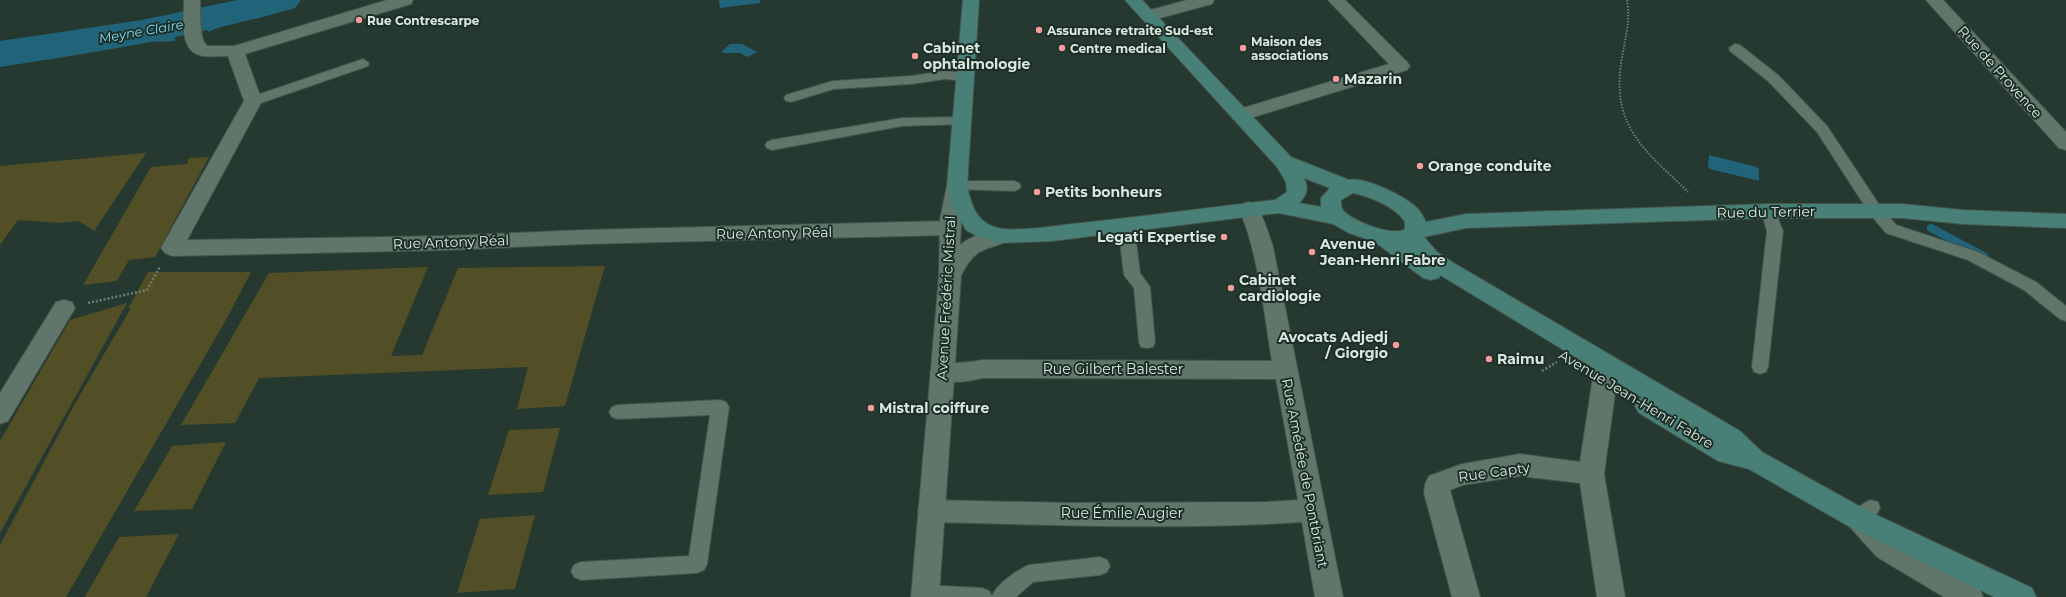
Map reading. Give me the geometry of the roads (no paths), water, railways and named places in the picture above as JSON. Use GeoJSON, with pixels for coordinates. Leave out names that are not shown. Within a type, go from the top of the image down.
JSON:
{"type":"FeatureCollection","features":[{"type":"Feature","properties":{"kind":"main road","name":"Avenue Frédéric Mistral"},"geometry":{"type":"LineString","coordinates":[[957,186],[971,0]]}},
{"type":"Feature","properties":{"kind":"main road"},"geometry":{"type":"LineString","coordinates":[[957,186],[962,206],[973,225],[986,232],[1001,236],[1052,234],[1279,206],[1288,202],[1297,194],[1299,188],[1296,178],[1284,162],[1133,0]]}},
{"type":"Feature","properties":{"kind":"main road"},"geometry":{"type":"LineString","coordinates":[[1284,162],[1346,187]]}},
{"type":"Feature","properties":{"kind":"main road","name":"Rue du Terrier"},"geometry":{"type":"LineString","coordinates":[[1346,187],[1353,186],[1367,190],[1406,209],[1466,221]]}},
{"type":"Feature","properties":{"kind":"main road"},"geometry":{"type":"LineString","coordinates":[[1339,218],[1333,212],[1331,205],[1332,198],[1336,193],[1346,187]]}},
{"type":"Feature","properties":{"kind":"main road","name":"Avenue Jean-Henri Fabre"},"geometry":{"type":"LineString","coordinates":[[1279,206],[1339,218],[1383,238],[1443,281],[1606,372]]}},
{"type":"Feature","properties":{"kind":"main road"},"geometry":{"type":"LineString","coordinates":[[1406,209],[1414,216],[1417,224],[1413,234]]}},
{"type":"Feature","properties":{"kind":"main road","name":"Rue du Terrier"},"geometry":{"type":"LineString","coordinates":[[1383,238],[1396,239],[1466,221],[1768,211],[1875,210],[2066,221]]}},
{"type":"Feature","properties":{"kind":"main road","name":"Avenue Jean-Henri Fabre"},"geometry":{"type":"LineString","coordinates":[[1413,234],[1429,257],[1444,268],[1606,372],[1727,454],[1753,459],[1865,513],[2022,597]]}},
{"type":"Feature","properties":{"kind":"street"},"geometry":{"type":"LineString","coordinates":[[191,6],[193,37],[197,47],[204,51],[235,51],[405,0]]}},
{"type":"Feature","properties":{"kind":"street"},"geometry":{"type":"LineString","coordinates":[[1149,16],[1178,3],[1206,0]]}},
{"type":"Feature","properties":{"kind":"street"},"geometry":{"type":"LineString","coordinates":[[1240,115],[1401,66],[1336,0]]}},
{"type":"Feature","properties":{"kind":"street","name":"Rue de Provence"},"geometry":{"type":"LineString","coordinates":[[1934,0],[1990,58],[2066,144]]}},
{"type":"Feature","properties":{"kind":"street"},"geometry":{"type":"LineString","coordinates":[[235,51],[252,101]]}},
{"type":"Feature","properties":{"kind":"street","name":"Rue Antony Réal"},"geometry":{"type":"LineString","coordinates":[[252,101],[172,248],[447,243],[585,237],[949,228]]}},
{"type":"Feature","properties":{"kind":"street","name":"Avenue Frédéric Mistral"},"geometry":{"type":"LineString","coordinates":[[925,595],[950,276],[949,228],[951,206],[957,186]]}},
{"type":"Feature","properties":{"kind":"street","name":"Rue Amédée de Pontbriant"},"geometry":{"type":"LineString","coordinates":[[1249,209],[1256,222],[1262,247],[1284,370],[1313,510],[1329,597]]}},
{"type":"Feature","properties":{"kind":"street"},"geometry":{"type":"LineString","coordinates":[[950,276],[965,250],[974,245],[1001,236]]}},
{"type":"Feature","properties":{"kind":"street"},"geometry":{"type":"LineString","coordinates":[[0,414],[64,308]]}},
{"type":"Feature","properties":{"kind":"street","name":"Rue Gilbert Balester"},"geometry":{"type":"LineString","coordinates":[[942,373],[970,372],[982,369],[1284,370]]}},
{"type":"Feature","properties":{"kind":"street"},"geometry":{"type":"LineString","coordinates":[[1606,372],[1591,474],[1611,597]]}},
{"type":"Feature","properties":{"kind":"street","name":"Rue Capty"},"geometry":{"type":"LineString","coordinates":[[1466,597],[1437,493],[1438,484],[1462,475],[1520,466],[1544,467],[1591,474]]}},
{"type":"Feature","properties":{"kind":"street","name":"Rue Émile Augier"},"geometry":{"type":"LineString","coordinates":[[932,511],[1070,514],[1266,513],[1313,510]]}},
{"type":"Feature","properties":{"kind":"street"},"geometry":{"type":"LineString","coordinates":[[1865,513],[1886,549],[1969,597]]}},
{"type":"Feature","properties":{"kind":"lane"},"geometry":{"type":"LineString","coordinates":[[1735,48],[1773,78],[1822,128],[1875,210],[1891,229],[1912,238],[1973,256],[2030,286],[2066,315]]}},
{"type":"Feature","properties":{"kind":"lane"},"geometry":{"type":"LineString","coordinates":[[252,101],[363,63]]}},
{"type":"Feature","properties":{"kind":"lane"},"geometry":{"type":"LineString","coordinates":[[791,98],[832,85],[911,80],[945,75],[966,77]]}},
{"type":"Feature","properties":{"kind":"lane"},"geometry":{"type":"LineString","coordinates":[[772,145],[902,122],[962,121]]}},
{"type":"Feature","properties":{"kind":"lane"},"geometry":{"type":"LineString","coordinates":[[957,186],[1014,186]]}},
{"type":"Feature","properties":{"kind":"lane"},"geometry":{"type":"LineString","coordinates":[[1760,366],[1775,231],[1768,211]]}},
{"type":"Feature","properties":{"kind":"lane"},"geometry":{"type":"LineString","coordinates":[[1126,226],[1132,275],[1142,287],[1147,342]]}},
{"type":"Feature","properties":{"kind":"lane"},"geometry":{"type":"LineString","coordinates":[[582,571],[697,564],[720,407],[618,412]]}},
{"type":"Feature","properties":{"kind":"lane"},"geometry":{"type":"LineString","coordinates":[[1001,597],[1029,574],[1100,566]]}},
{"type":"Feature","properties":{"kind":"lane"},"geometry":{"type":"LineString","coordinates":[[925,595],[982,597]]}},
{"type":"Feature","properties":{"kind":"water"},"geometry":{"type":"Polygon","coordinates":[[[261,0],[300,0],[247,16],[208,32],[206,10],[261,0]]]}},
{"type":"Feature","properties":{"kind":"water"},"geometry":{"type":"Polygon","coordinates":[[[719,0],[760,0],[760,3],[720,8],[719,0]]]}},
{"type":"Feature","properties":{"kind":"water"},"geometry":{"type":"Polygon","coordinates":[[[177,17],[175,41],[133,42],[0,63],[0,49],[118,30],[177,17]]]}},
{"type":"Feature","properties":{"kind":"water"},"geometry":{"type":"Polygon","coordinates":[[[730,44],[742,44],[757,52],[747,57],[740,53],[723,53],[722,51],[730,44]]]}},
{"type":"Feature","properties":{"kind":"water"},"geometry":{"type":"Polygon","coordinates":[[[1709,155],[1757,167],[1759,169],[1759,181],[1708,168],[1709,155]]]}},
{"type":"Feature","properties":{"kind":"waterway","name":"Meyne Claire"},"geometry":{"type":"LineString","coordinates":[[0,54],[177,26],[247,10],[281,0]]}},
{"type":"Feature","properties":{"kind":"waterway"},"geometry":{"type":"LineString","coordinates":[[1931,228],[1984,256]]}},
{"type":"Feature","properties":{"kind":"place","name":"Rue Contrescarpe"},"geometry":{"type":"Point","coordinates":[359,20]}},
{"type":"Feature","properties":{"kind":"place","name":"Assurance retraite Sud-est"},"geometry":{"type":"Point","coordinates":[1039,30]}},
{"type":"Feature","properties":{"kind":"place","name":"Centre medical"},"geometry":{"type":"Point","coordinates":[1062,48]}},
{"type":"Feature","properties":{"kind":"place","name":"Maison des associations"},"geometry":{"type":"Point","coordinates":[1243,48]}},
{"type":"Feature","properties":{"kind":"place","name":"Cabinet ophtalmologie"},"geometry":{"type":"Point","coordinates":[915,56]}},
{"type":"Feature","properties":{"kind":"place","name":"Mazarin"},"geometry":{"type":"Point","coordinates":[1336,79]}},
{"type":"Feature","properties":{"kind":"place","name":"Orange conduite"},"geometry":{"type":"Point","coordinates":[1420,166]}},
{"type":"Feature","properties":{"kind":"place","name":"Petits bonheurs"},"geometry":{"type":"Point","coordinates":[1037,192]}},
{"type":"Feature","properties":{"kind":"place","name":"Legati Expertise"},"geometry":{"type":"Point","coordinates":[1224,237]}},
{"type":"Feature","properties":{"kind":"place","name":"Avenue Jean-Henri Fabre"},"geometry":{"type":"Point","coordinates":[1312,252]}},
{"type":"Feature","properties":{"kind":"place","name":"Cabinet cardiologie"},"geometry":{"type":"Point","coordinates":[1231,288]}},
{"type":"Feature","properties":{"kind":"place","name":"Avocats Adjedj / Giorgio"},"geometry":{"type":"Point","coordinates":[1396,345]}},
{"type":"Feature","properties":{"kind":"place","name":"Raimu"},"geometry":{"type":"Point","coordinates":[1489,359]}},
{"type":"Feature","properties":{"kind":"place","name":"Mistral coiffure"},"geometry":{"type":"Point","coordinates":[871,408]}}]}
